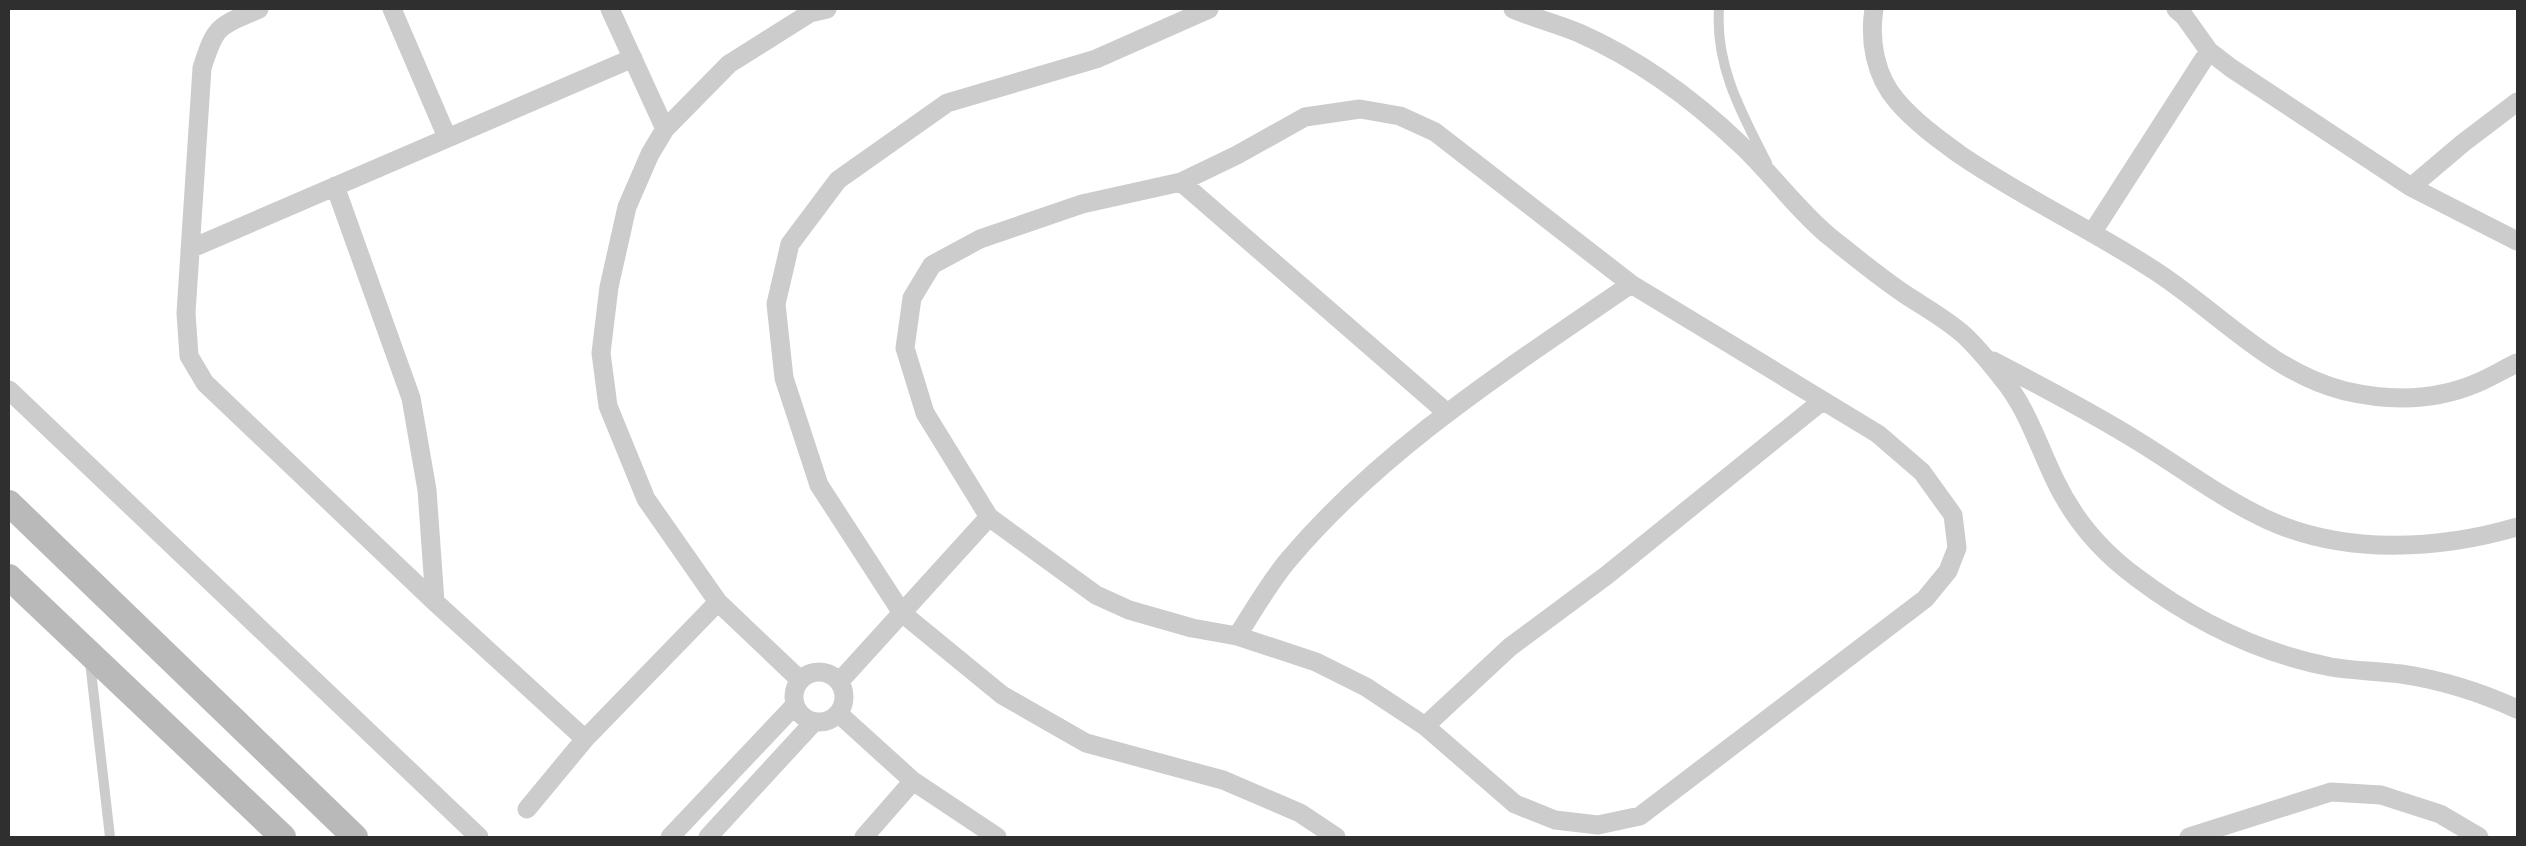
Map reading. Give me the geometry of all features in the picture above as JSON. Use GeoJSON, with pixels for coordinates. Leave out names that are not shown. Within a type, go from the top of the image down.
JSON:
{"type":"FeatureCollection","features":[{"type":"Feature","properties":{"kind":"street"},"geometry":{"type":"LineString","coordinates":[[259,9],[222,25],[211,40],[202,68],[186,312],[189,356],[204,383],[435,602],[585,740]]}},
{"type":"Feature","properties":{"kind":"street"},"geometry":{"type":"LineString","coordinates":[[392,9],[447,137]]}},
{"type":"Feature","properties":{"kind":"street"},"geometry":{"type":"LineString","coordinates":[[610,9],[665,129]]}},
{"type":"Feature","properties":{"kind":"street"},"geometry":{"type":"LineString","coordinates":[[1209,9],[1096,59],[947,103],[838,180],[790,244],[776,304],[784,378],[818,485],[902,612],[1002,695],[1086,743],[1222,780],[1300,814],[1336,837]]}},
{"type":"Feature","properties":{"kind":"street"},"geometry":{"type":"LineString","coordinates":[[1520,9],[1577,32],[1644,68],[1740,144],[1825,233],[1880,277],[1938,314],[1963,334],[1985,357],[2021,405],[2056,482],[2085,528],[2117,562],[2182,609],[2210,625],[2270,651],[2333,667],[2399,674],[2432,680],[2466,689],[2517,709]]}},
{"type":"Feature","properties":{"kind":"street"},"geometry":{"type":"LineString","coordinates":[[1874,9],[1872,30],[1876,60],[1896,101],[1924,127],[1976,165],[2049,210],[2151,268],[2280,363],[2304,376],[2337,388],[2384,397],[2436,395],[2477,383],[2517,363]]}},
{"type":"Feature","properties":{"kind":"street"},"geometry":{"type":"LineString","coordinates":[[2176,9],[2184,16],[2209,51],[2329,135],[2411,188],[2517,241]]}},
{"type":"Feature","properties":{"kind":"street"},"geometry":{"type":"LineString","coordinates":[[800,680],[718,602],[646,499],[608,406],[601,353],[609,286],[627,208],[650,154],[665,129],[729,64],[815,10]]}},
{"type":"Feature","properties":{"kind":"street"},"geometry":{"type":"LineString","coordinates":[[2092,233],[2209,51]]}},
{"type":"Feature","properties":{"kind":"street"},"geometry":{"type":"LineString","coordinates":[[190,249],[633,58]]}},
{"type":"Feature","properties":{"kind":"street"},"geometry":{"type":"LineString","coordinates":[[2411,188],[2463,143],[2517,102]]}},
{"type":"Feature","properties":{"kind":"street"},"geometry":{"type":"LineString","coordinates":[[1360,109],[1400,116],[1435,132],[1631,284],[1878,434],[1922,472],[1953,515],[1957,548],[1948,571],[1925,600],[1640,816],[1598,825],[1555,820],[1515,804],[1425,726],[1366,687],[1316,662],[1237,636],[1192,628],[1138,612],[1096,595],[989,517],[926,412],[905,348],[912,298],[932,265],[980,239],[1082,204],[1181,182],[1238,155],[1305,117],[1360,109]]}},
{"type":"Feature","properties":{"kind":"street"},"geometry":{"type":"LineString","coordinates":[[1181,182],[1446,412]]}},
{"type":"Feature","properties":{"kind":"street"},"geometry":{"type":"LineString","coordinates":[[335,186],[411,398],[428,490],[435,602]]}},
{"type":"Feature","properties":{"kind":"street"},"geometry":{"type":"LineString","coordinates":[[1237,636],[1288,559],[1343,500],[1446,412],[1631,284]]}},
{"type":"Feature","properties":{"kind":"street"},"geometry":{"type":"LineString","coordinates":[[1985,357],[2121,431],[2246,509],[2294,530],[2346,542],[2398,544],[2466,539],[2517,527]]}},
{"type":"Feature","properties":{"kind":"street"},"geometry":{"type":"LineString","coordinates":[[9,390],[478,837]]}},
{"type":"Feature","properties":{"kind":"street"},"geometry":{"type":"LineString","coordinates":[[1425,726],[1510,646],[1607,575],[1822,401]]}},
{"type":"Feature","properties":{"kind":"street"},"geometry":{"type":"LineString","coordinates":[[9,503],[355,837]]}},
{"type":"Feature","properties":{"kind":"street"},"geometry":{"type":"LineString","coordinates":[[840,681],[989,517]]}},
{"type":"Feature","properties":{"kind":"street"},"geometry":{"type":"LineString","coordinates":[[9,577],[283,837]]}},
{"type":"Feature","properties":{"kind":"street"},"geometry":{"type":"LineString","coordinates":[[527,809],[585,740],[718,602]]}},
{"type":"Feature","properties":{"kind":"street"},"geometry":{"type":"LineString","coordinates":[[816,671],[825,672],[840,681],[845,698],[838,714],[823,722],[814,722],[799,713],[795,705],[795,687],[800,680],[816,671]]}},
{"type":"Feature","properties":{"kind":"street"},"geometry":{"type":"LineString","coordinates":[[670,837],[795,705]]}},
{"type":"Feature","properties":{"kind":"street"},"geometry":{"type":"LineString","coordinates":[[838,714],[913,781],[997,837]]}},
{"type":"Feature","properties":{"kind":"street"},"geometry":{"type":"LineString","coordinates":[[708,837],[814,722]]}},
{"type":"Feature","properties":{"kind":"street"},"geometry":{"type":"LineString","coordinates":[[864,837],[913,781]]}},
{"type":"Feature","properties":{"kind":"street"},"geometry":{"type":"LineString","coordinates":[[2189,837],[2331,792],[2382,795],[2440,814],[2479,837]]}},
{"type":"Feature","properties":{"kind":"lane"},"geometry":{"type":"LineString","coordinates":[[1719,9],[1718,26],[1721,50],[1731,90],[1778,184]]}},
{"type":"Feature","properties":{"kind":"lane"},"geometry":{"type":"LineString","coordinates":[[89,653],[110,837]]}}]}
